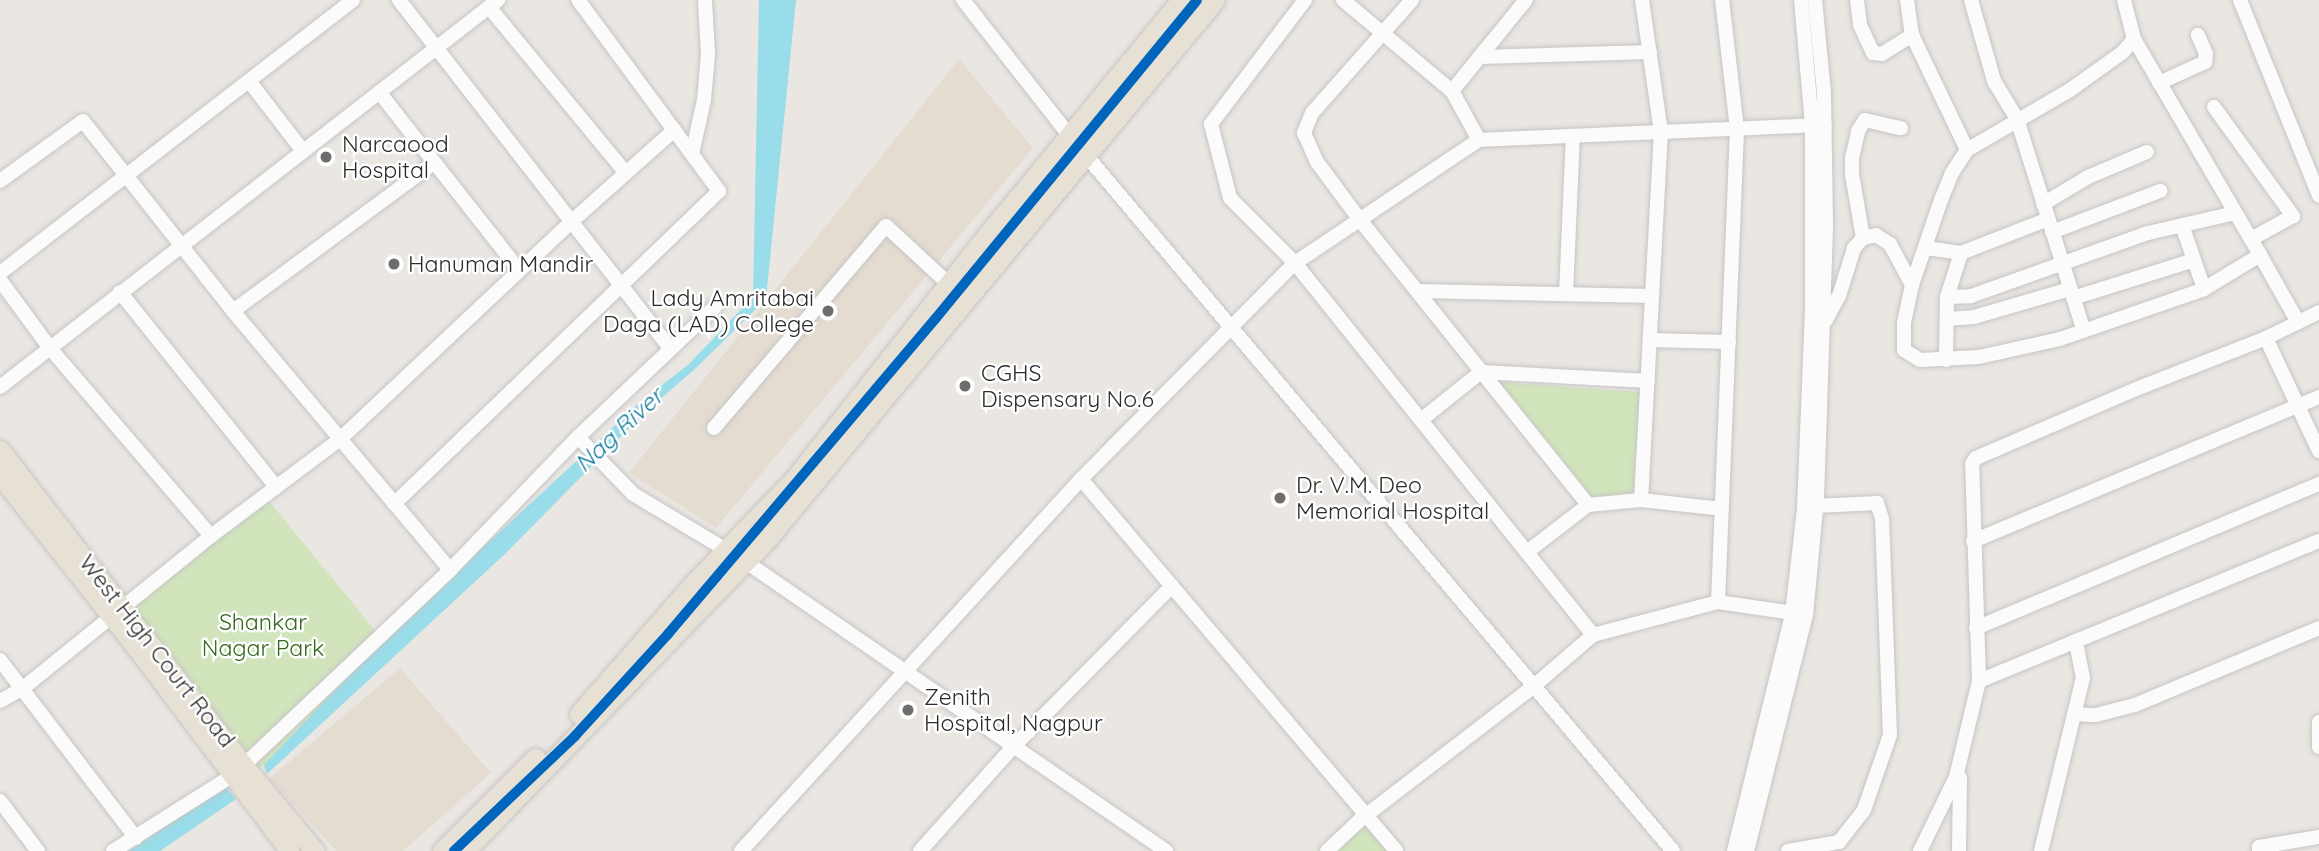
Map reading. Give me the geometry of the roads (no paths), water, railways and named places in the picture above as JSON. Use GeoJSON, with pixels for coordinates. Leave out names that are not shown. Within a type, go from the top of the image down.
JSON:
{"type":"FeatureCollection","features":[{"type":"Feature","properties":{"kind":"main road"},"geometry":{"type":"LineString","coordinates":[[442,851],[587,705],[724,551],[796,477],[1068,134],[1181,0]]}},
{"type":"Feature","properties":{"kind":"main road"},"geometry":{"type":"LineString","coordinates":[[465,851],[746,562],[1215,0]]}},
{"type":"Feature","properties":{"kind":"main road","name":"West High Court Road"},"geometry":{"type":"LineString","coordinates":[[0,450],[118,612],[239,770],[290,851]]}},
{"type":"Feature","properties":{"kind":"main road","name":"West High Court Road"},"geometry":{"type":"LineString","coordinates":[[0,475],[118,612]]}},
{"type":"Feature","properties":{"kind":"main road","name":"West High Court Road"},"geometry":{"type":"LineString","coordinates":[[239,770],[315,851]]}},
{"type":"Feature","properties":{"kind":"street"},"geometry":{"type":"LineString","coordinates":[[0,273],[353,0]]}},
{"type":"Feature","properties":{"kind":"street"},"geometry":{"type":"LineString","coordinates":[[398,0],[438,47],[669,347]]}},
{"type":"Feature","properties":{"kind":"street"},"geometry":{"type":"LineString","coordinates":[[394,504],[719,191],[578,0]]}},
{"type":"Feature","properties":{"kind":"street"},"geometry":{"type":"LineString","coordinates":[[692,154],[704,100],[708,54],[705,0]]}},
{"type":"Feature","properties":{"kind":"street"},"geometry":{"type":"LineString","coordinates":[[1305,0],[1212,124],[1230,198],[1295,263],[1593,635]]}},
{"type":"Feature","properties":{"kind":"street"},"geometry":{"type":"LineString","coordinates":[[1343,0],[1452,90],[1479,140]]}},
{"type":"Feature","properties":{"kind":"street"},"geometry":{"type":"LineString","coordinates":[[1412,0],[1312,113],[1304,133],[1317,162],[1360,220],[1588,505]]}},
{"type":"Feature","properties":{"kind":"street"},"geometry":{"type":"LineString","coordinates":[[1452,90],[1526,0]]}},
{"type":"Feature","properties":{"kind":"street"},"geometry":{"type":"LineString","coordinates":[[1642,0],[1661,132],[1642,500]]}},
{"type":"Feature","properties":{"kind":"street"},"geometry":{"type":"LineString","coordinates":[[1718,602],[1737,129],[1722,0]]}},
{"type":"Feature","properties":{"kind":"street"},"geometry":{"type":"LineString","coordinates":[[1734,851],[1799,614],[1819,125],[1801,0]]}},
{"type":"Feature","properties":{"kind":"street"},"geometry":{"type":"LineString","coordinates":[[1747,851],[1799,614],[1816,506],[1825,322],[1815,0]]}},
{"type":"Feature","properties":{"kind":"street"},"geometry":{"type":"LineString","coordinates":[[1857,0],[1860,24],[1873,53],[1882,54],[1912,35]]}},
{"type":"Feature","properties":{"kind":"street"},"geometry":{"type":"LineString","coordinates":[[1907,0],[1912,35],[1967,150]]}},
{"type":"Feature","properties":{"kind":"street"},"geometry":{"type":"LineString","coordinates":[[1972,0],[1994,81],[2017,119],[2084,331]]}},
{"type":"Feature","properties":{"kind":"street"},"geometry":{"type":"LineString","coordinates":[[2124,0],[2134,39],[2298,322]]}},
{"type":"Feature","properties":{"kind":"street"},"geometry":{"type":"LineString","coordinates":[[2240,0],[2313,163],[2319,196]]}},
{"type":"Feature","properties":{"kind":"street"},"geometry":{"type":"LineString","coordinates":[[0,387],[494,4],[626,173]]}},
{"type":"Feature","properties":{"kind":"street"},"geometry":{"type":"LineString","coordinates":[[973,4],[1068,134],[1673,851]]}},
{"type":"Feature","properties":{"kind":"street"},"geometry":{"type":"LineString","coordinates":[[2160,83],[2205,62],[2206,54],[2198,35]]}},
{"type":"Feature","properties":{"kind":"street"},"geometry":{"type":"LineString","coordinates":[[2134,39],[2123,52],[2096,72],[1967,150],[1952,173],[1912,285],[1904,323],[1904,350],[1920,360],[1946,360],[2017,350],[2084,331],[2204,289],[2260,255]]}},
{"type":"Feature","properties":{"kind":"street"},"geometry":{"type":"LineString","coordinates":[[1479,57],[1650,52]]}},
{"type":"Feature","properties":{"kind":"street"},"geometry":{"type":"LineString","coordinates":[[249,81],[303,151]]}},
{"type":"Feature","properties":{"kind":"street"},"geometry":{"type":"LineString","coordinates":[[379,92],[519,271]]}},
{"type":"Feature","properties":{"kind":"street"},"geometry":{"type":"LineString","coordinates":[[2214,107],[2293,216],[2251,239]]}},
{"type":"Feature","properties":{"kind":"street"},"geometry":{"type":"LineString","coordinates":[[1863,238],[1852,174],[1852,158],[1858,131],[1865,120],[1901,128]]}},
{"type":"Feature","properties":{"kind":"street"},"geometry":{"type":"LineString","coordinates":[[0,181],[83,121],[233,311],[450,570]]}},
{"type":"Feature","properties":{"kind":"street"},"geometry":{"type":"LineString","coordinates":[[741,851],[1081,479],[1295,263],[1479,140],[1819,125]]}},
{"type":"Feature","properties":{"kind":"street"},"geometry":{"type":"LineString","coordinates":[[0,701],[22,689],[211,536],[339,440],[572,221],[674,130]]}},
{"type":"Feature","properties":{"kind":"street"},"geometry":{"type":"LineString","coordinates":[[1566,294],[1573,136]]}},
{"type":"Feature","properties":{"kind":"street"},"geometry":{"type":"LineString","coordinates":[[2043,204],[2088,177],[2147,152]]}},
{"type":"Feature","properties":{"kind":"street"},"geometry":{"type":"LineString","coordinates":[[233,311],[434,163]]}},
{"type":"Feature","properties":{"kind":"street"},"geometry":{"type":"LineString","coordinates":[[1926,248],[1961,253],[2160,191]]}},
{"type":"Feature","properties":{"kind":"street"},"geometry":{"type":"LineString","coordinates":[[1947,297],[1970,296],[2148,233],[2235,213]]}},
{"type":"Feature","properties":{"kind":"street"},"geometry":{"type":"LineString","coordinates":[[2182,225],[2204,289]]}},
{"type":"Feature","properties":{"kind":"street"},"geometry":{"type":"LineString","coordinates":[[714,428],[886,226],[949,285]]}},
{"type":"Feature","properties":{"kind":"street"},"geometry":{"type":"LineString","coordinates":[[1825,322],[1839,296],[1854,248],[1863,238],[1876,235],[1890,244],[1912,285]]}},
{"type":"Feature","properties":{"kind":"street"},"geometry":{"type":"LineString","coordinates":[[1946,360],[1947,297],[1961,253]]}},
{"type":"Feature","properties":{"kind":"street"},"geometry":{"type":"LineString","coordinates":[[1947,319],[1989,313],[2072,294],[2194,260]]}},
{"type":"Feature","properties":{"kind":"street"},"geometry":{"type":"LineString","coordinates":[[0,280],[49,347],[211,536]]}},
{"type":"Feature","properties":{"kind":"street"},"geometry":{"type":"LineString","coordinates":[[1417,291],[1652,296]]}},
{"type":"Feature","properties":{"kind":"street"},"geometry":{"type":"LineString","coordinates":[[120,292],[276,488]]}},
{"type":"Feature","properties":{"kind":"street"},"geometry":{"type":"LineString","coordinates":[[113,851],[239,770],[450,570],[669,347],[716,306]]}},
{"type":"Feature","properties":{"kind":"street"},"geometry":{"type":"LineString","coordinates":[[1920,851],[1956,777],[1979,681],[1973,541],[1972,464],[1976,458],[2136,389],[2266,338],[2319,312]]}},
{"type":"Feature","properties":{"kind":"street"},"geometry":{"type":"LineString","coordinates":[[2266,338],[2319,451]]}},
{"type":"Feature","properties":{"kind":"street"},"geometry":{"type":"LineString","coordinates":[[1650,340],[1729,342]]}},
{"type":"Feature","properties":{"kind":"street"},"geometry":{"type":"LineString","coordinates":[[1421,420],[1481,372],[1648,381]]}},
{"type":"Feature","properties":{"kind":"street"},"geometry":{"type":"LineString","coordinates":[[1973,541],[2319,397]]}},
{"type":"Feature","properties":{"kind":"street"},"geometry":{"type":"LineString","coordinates":[[579,439],[633,494],[746,562],[1166,851]]}},
{"type":"Feature","properties":{"kind":"street"},"geometry":{"type":"LineString","coordinates":[[1081,479],[1396,851]]}},
{"type":"Feature","properties":{"kind":"street"},"geometry":{"type":"LineString","coordinates":[[1976,628],[2319,484]]}},
{"type":"Feature","properties":{"kind":"street"},"geometry":{"type":"LineString","coordinates":[[1527,552],[1588,505],[1642,500],[1722,509]]}},
{"type":"Feature","properties":{"kind":"street"},"geometry":{"type":"LineString","coordinates":[[1787,851],[1839,842],[1864,810],[1891,735],[1882,519],[1877,503],[1816,506]]}},
{"type":"Feature","properties":{"kind":"street"},"geometry":{"type":"LineString","coordinates":[[1979,681],[2319,541]]}},
{"type":"Feature","properties":{"kind":"street"},"geometry":{"type":"LineString","coordinates":[[920,851],[1014,746],[1172,586]]}},
{"type":"Feature","properties":{"kind":"street"},"geometry":{"type":"LineString","coordinates":[[1327,851],[1366,816],[1535,685],[1593,635],[1718,602],[1799,614]]}},
{"type":"Feature","properties":{"kind":"street"},"geometry":{"type":"LineString","coordinates":[[2074,714],[2096,715],[2135,705],[2319,628]]}},
{"type":"Feature","properties":{"kind":"street"},"geometry":{"type":"LineString","coordinates":[[2041,851],[2083,678],[2076,641]]}},
{"type":"Feature","properties":{"kind":"street"},"geometry":{"type":"LineString","coordinates":[[0,660],[136,838]]}},
{"type":"Feature","properties":{"kind":"street"},"geometry":{"type":"LineString","coordinates":[[2319,722],[2319,747]]}},
{"type":"Feature","properties":{"kind":"street"},"geometry":{"type":"LineString","coordinates":[[1959,851],[1962,829],[1958,806],[1963,748]]}},
{"type":"Feature","properties":{"kind":"street"},"geometry":{"type":"LineString","coordinates":[[0,801],[38,851]]}},
{"type":"Feature","properties":{"kind":"street"},"geometry":{"type":"LineString","coordinates":[[2259,851],[2259,847],[2319,837]]}},
{"type":"Feature","properties":{"kind":"water","name":"Nag River"},"geometry":{"type":"Polygon","coordinates":[[[759,0],[796,0],[766,299],[695,369],[645,412],[505,554],[267,774],[264,765],[383,640],[638,404],[689,364],[753,297],[759,0]]]}},
{"type":"Feature","properties":{"kind":"water"},"geometry":{"type":"Polygon","coordinates":[[[225,786],[236,799],[160,851],[129,851],[225,786]]]}},
{"type":"Feature","properties":{"kind":"place","name":"Narcaood Hospital"},"geometry":{"type":"Point","coordinates":[326,157]}},
{"type":"Feature","properties":{"kind":"place","name":"Hanuman Mandir"},"geometry":{"type":"Point","coordinates":[394,264]}},
{"type":"Feature","properties":{"kind":"place","name":"Lady Amritabai Daga (LAD) College"},"geometry":{"type":"Point","coordinates":[828,311]}},
{"type":"Feature","properties":{"kind":"place","name":"CGHS Dispensary No.6"},"geometry":{"type":"Point","coordinates":[965,386]}},
{"type":"Feature","properties":{"kind":"place","name":"Dr. V.M. Deo Memorial Hospital"},"geometry":{"type":"Point","coordinates":[1280,498]}},
{"type":"Feature","properties":{"kind":"place","name":"Zenith Hospital, Nagpur"},"geometry":{"type":"Point","coordinates":[908,710]}},
{"type":"Feature","properties":{"kind":"park label","name":"Shankar Nagar Park"},"geometry":{"type":"Point","coordinates":[263,635]}}]}
